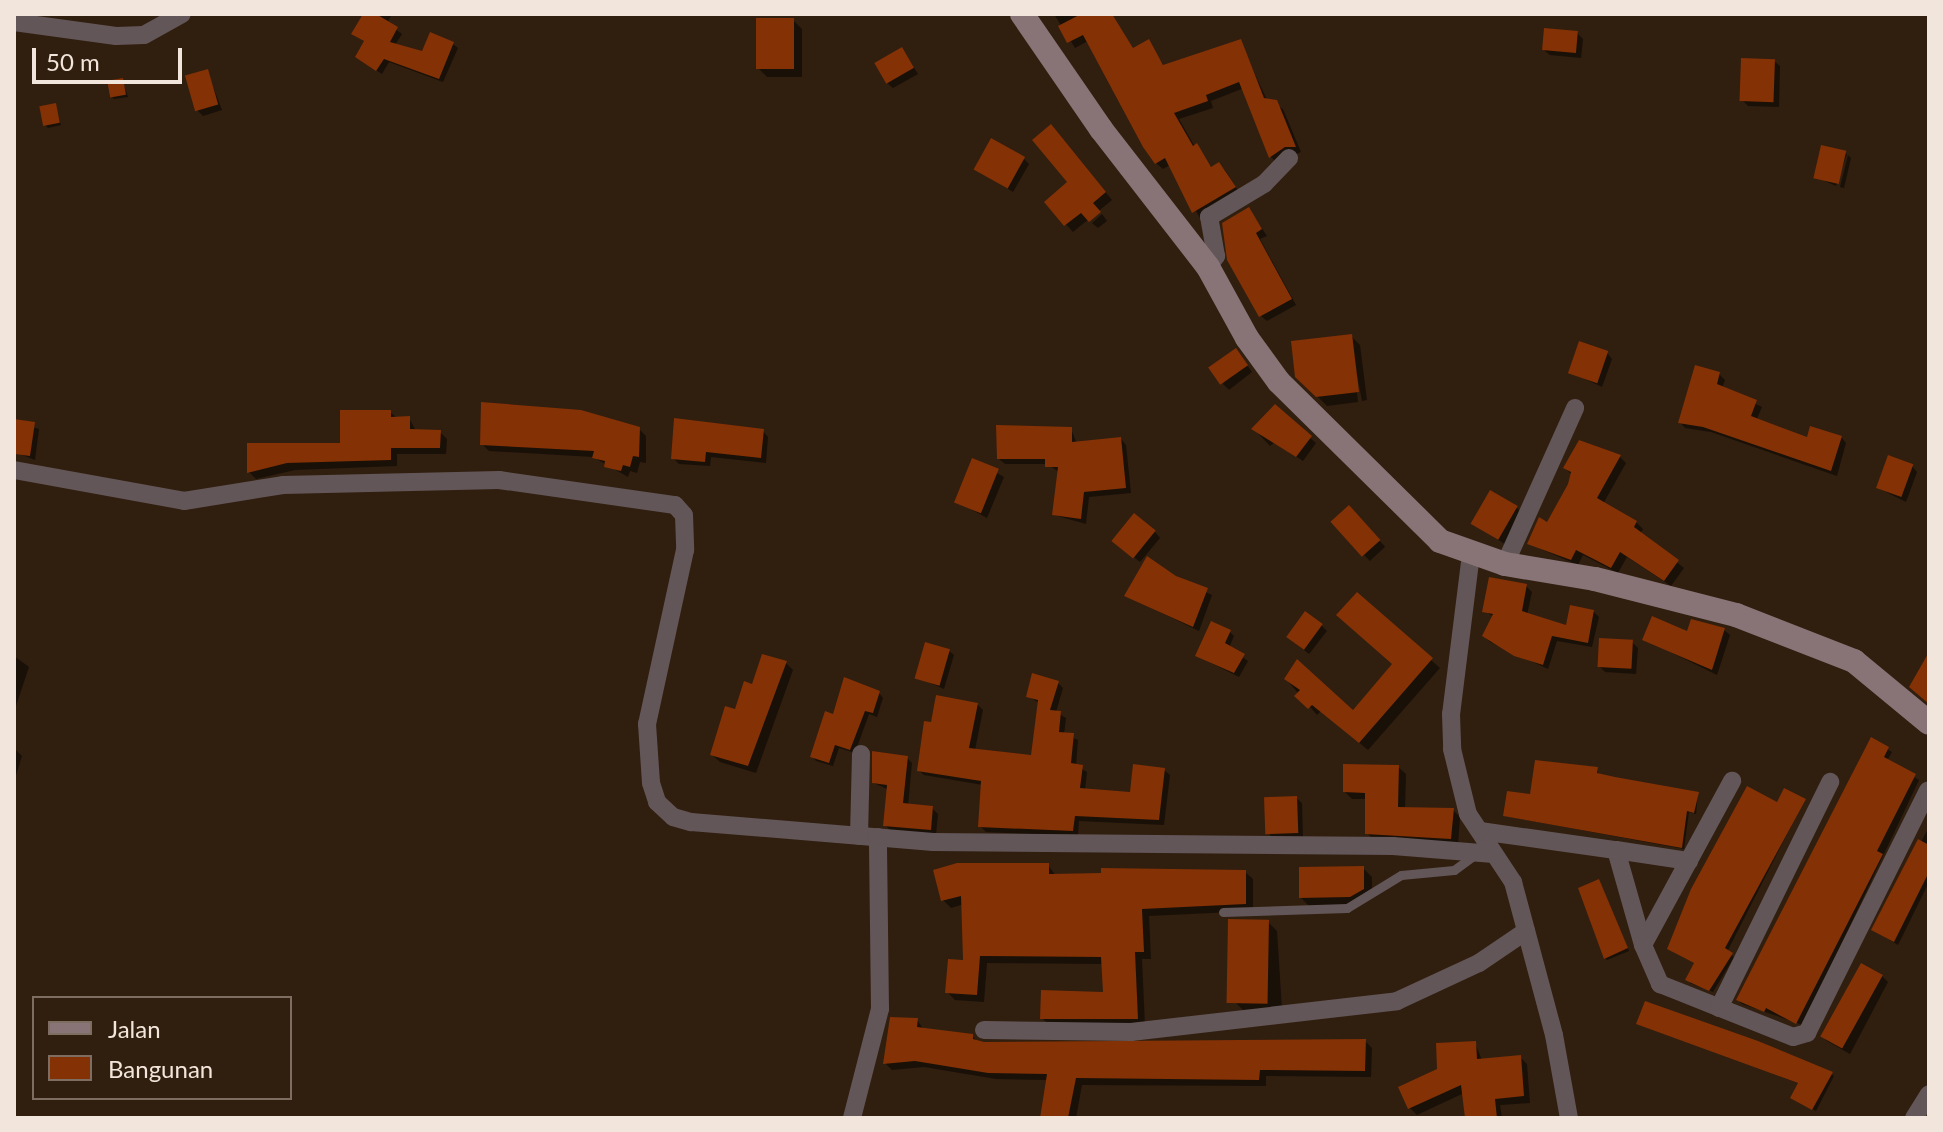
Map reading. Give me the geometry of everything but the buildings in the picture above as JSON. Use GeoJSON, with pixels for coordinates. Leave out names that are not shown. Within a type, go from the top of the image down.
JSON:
{"type":"FeatureCollection","features":[{"type":"Feature","properties":{"kind":"street"},"geometry":{"type":"LineString","coordinates":[[14,22],[116,36],[144,35],[182,14]]}},
{"type":"Feature","properties":{"kind":"street"},"geometry":{"type":"LineString","coordinates":[[1022,14],[1101,129],[1208,267],[1247,338],[1310,418],[1372,471],[1440,541],[1505,564],[1608,582],[1736,615],[1854,661],[1929,723]]}},
{"type":"Feature","properties":{"kind":"street"},"geometry":{"type":"LineString","coordinates":[[1208,267],[1216,256],[1209,217],[1264,184],[1289,158]]}},
{"type":"Feature","properties":{"kind":"street"},"geometry":{"type":"LineString","coordinates":[[1505,564],[1575,408]]}},
{"type":"Feature","properties":{"kind":"street"},"geometry":{"type":"LineString","coordinates":[[14,470],[184,501],[283,485],[499,480],[675,505],[684,515],[685,550],[647,724],[657,802],[673,817],[691,822],[933,842],[1393,846],[1486,854]]}},
{"type":"Feature","properties":{"kind":"street"},"geometry":{"type":"LineString","coordinates":[[1471,554],[1451,714],[1459,786],[1480,831],[1486,854],[1513,882],[1554,1035],[1569,1118]]}},
{"type":"Feature","properties":{"kind":"street"},"geometry":{"type":"LineString","coordinates":[[852,1118],[880,1009],[861,754]]}},
{"type":"Feature","properties":{"kind":"street"},"geometry":{"type":"LineString","coordinates":[[1643,945],[1732,781]]}},
{"type":"Feature","properties":{"kind":"street"},"geometry":{"type":"LineString","coordinates":[[1719,1008],[1830,782]]}},
{"type":"Feature","properties":{"kind":"street"},"geometry":{"type":"LineString","coordinates":[[1616,850],[1643,945],[1660,984],[1785,1037],[1807,1033],[1928,790]]}},
{"type":"Feature","properties":{"kind":"street"},"geometry":{"type":"LineString","coordinates":[[1480,831],[1689,861]]}},
{"type":"Feature","properties":{"kind":"street"},"geometry":{"type":"LineString","coordinates":[[984,1030],[1131,1032],[1397,1001],[1479,963],[1526,931]]}},
{"type":"Feature","properties":{"kind":"street"},"geometry":{"type":"LineString","coordinates":[[1914,1118],[1929,1094]]}},
{"type":"Feature","properties":{"kind":"lane"},"geometry":{"type":"LineString","coordinates":[[1223,912],[1347,908],[1401,875],[1454,870],[1486,854]]}}]}
